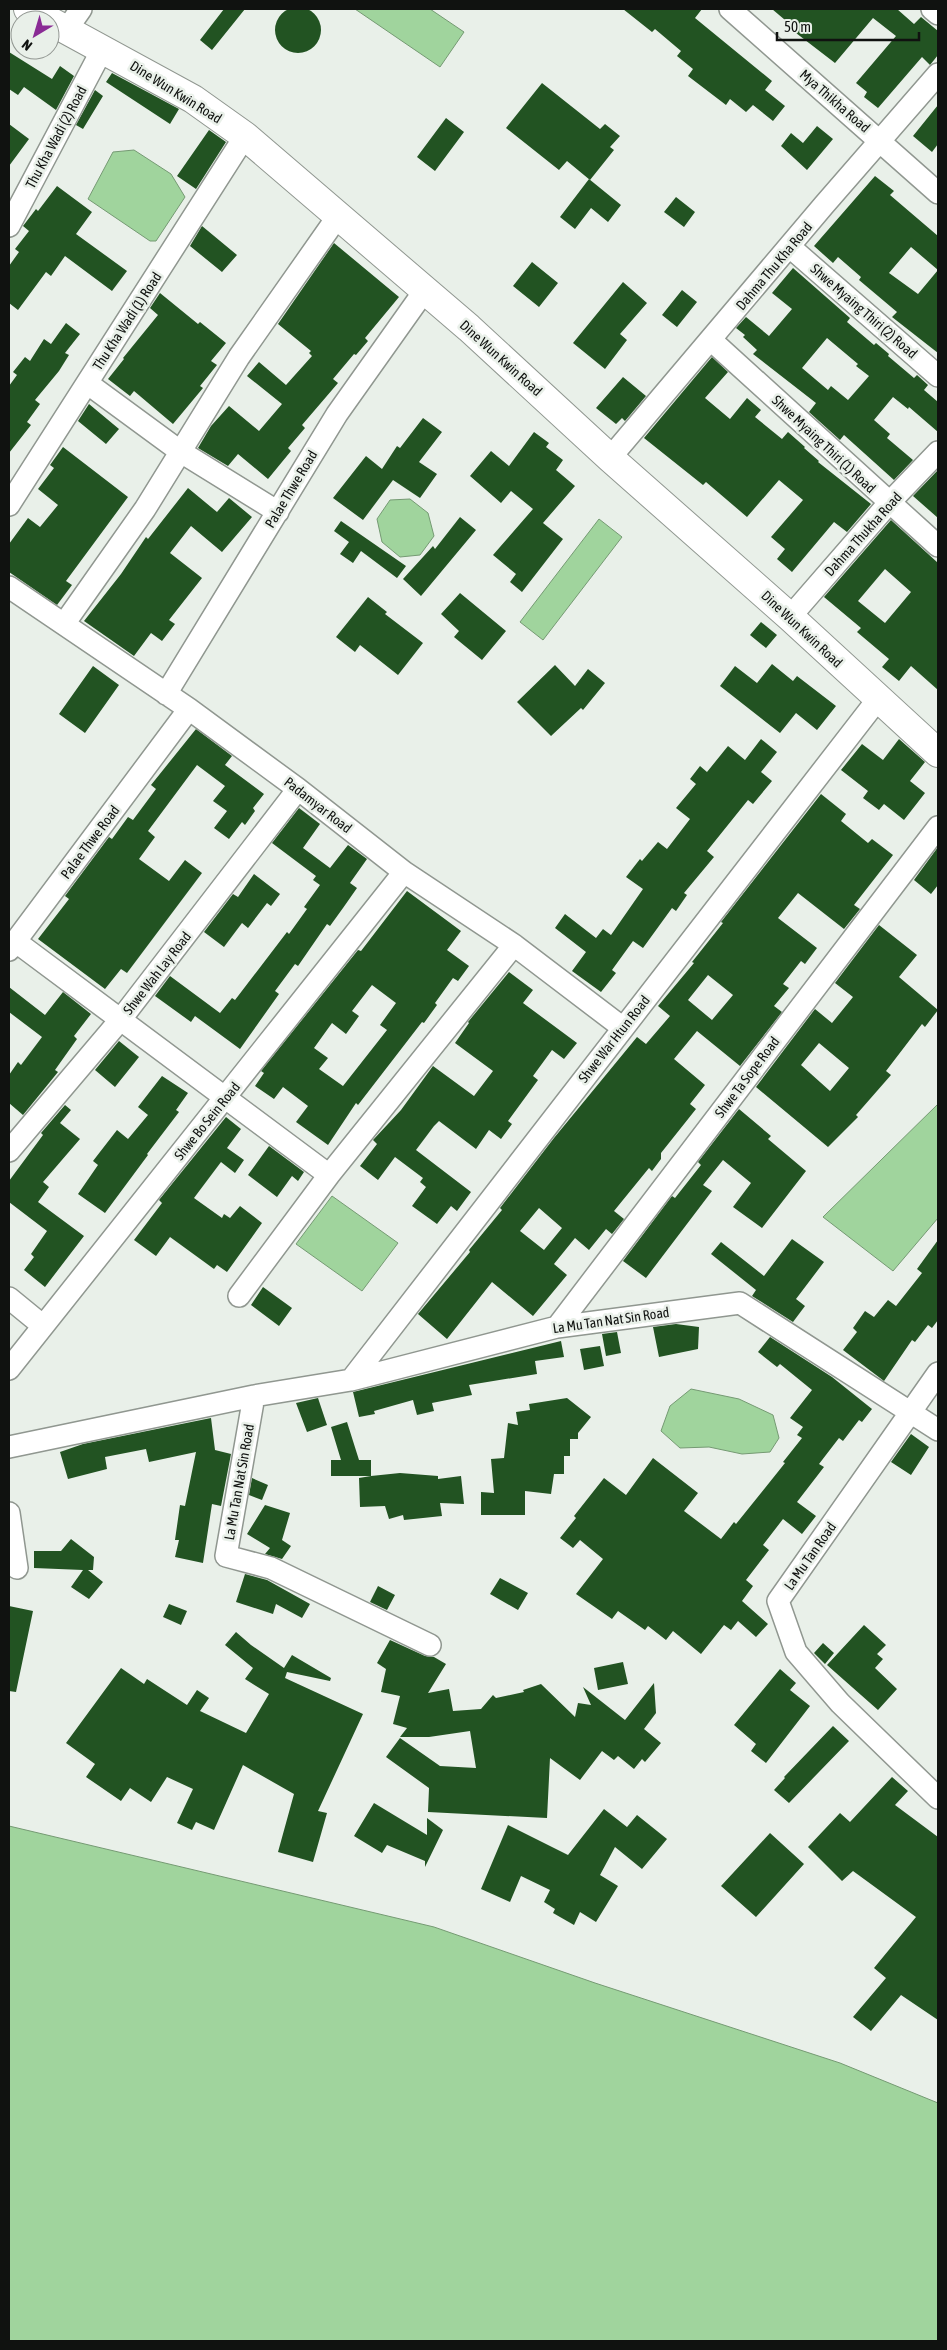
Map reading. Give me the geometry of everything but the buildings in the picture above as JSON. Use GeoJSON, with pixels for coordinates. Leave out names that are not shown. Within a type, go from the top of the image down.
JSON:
{"type":"FeatureCollection","features":[{"type":"Feature","properties":{"kind":"street","name":"Dine Wun Kwin Road"},"geometry":{"type":"LineString","coordinates":[[28,9],[74,19],[103,48],[193,99],[244,136],[469,328],[610,458],[790,617],[938,753]]}},
{"type":"Feature","properties":{"kind":"street","name":"Mya Thikha Road"},"geometry":{"type":"LineString","coordinates":[[730,9],[938,193]]}},
{"type":"Feature","properties":{"kind":"street"},"geometry":{"type":"LineString","coordinates":[[932,9],[938,14]]}},
{"type":"Feature","properties":{"kind":"street","name":"Thu Kha Wadi (2) Road"},"geometry":{"type":"LineString","coordinates":[[9,226],[103,48]]}},
{"type":"Feature","properties":{"kind":"street","name":"Dahma Thu Kha Road"},"geometry":{"type":"LineString","coordinates":[[610,458],[824,205],[881,142],[938,74]]}},
{"type":"Feature","properties":{"kind":"street","name":"Thu Kha Wadi (1) Road"},"geometry":{"type":"LineString","coordinates":[[9,505],[244,136]]}},
{"type":"Feature","properties":{"kind":"street"},"geometry":{"type":"LineString","coordinates":[[64,624],[145,509],[239,358],[338,216]]}},
{"type":"Feature","properties":{"kind":"street","name":"Shwe Myaing Thiri (2) Road"},"geometry":{"type":"LineString","coordinates":[[790,247],[938,376]]}},
{"type":"Feature","properties":{"kind":"street","name":"Palae Thwe Road"},"geometry":{"type":"LineString","coordinates":[[166,694],[337,414],[424,290]]}},
{"type":"Feature","properties":{"kind":"street","name":"Shwe Myaing Thiri (1) Road"},"geometry":{"type":"LineString","coordinates":[[711,340],[938,546]]}},
{"type":"Feature","properties":{"kind":"street"},"geometry":{"type":"LineString","coordinates":[[87,383],[181,452],[278,512]]}},
{"type":"Feature","properties":{"kind":"street","name":"Dahma Thukha Road"},"geometry":{"type":"LineString","coordinates":[[790,617],[889,503],[938,452]]}},
{"type":"Feature","properties":{"kind":"street","name":"Padamyar Road"},"geometry":{"type":"LineString","coordinates":[[9,586],[190,709],[298,789],[404,872],[514,945],[623,1028]]}},
{"type":"Feature","properties":{"kind":"street","name":"Shwe War Htun Road"},"geometry":{"type":"LineString","coordinates":[[351,1380],[878,699]]}},
{"type":"Feature","properties":{"kind":"street","name":"Palae Thwe Road"},"geometry":{"type":"LineString","coordinates":[[12,946],[190,709]]}},
{"type":"Feature","properties":{"kind":"street","name":"Shwe Wah Lay Road"},"geometry":{"type":"LineString","coordinates":[[9,1151],[121,1019],[298,789]]}},
{"type":"Feature","properties":{"kind":"street","name":"Shwe Ta Sope Road"},"geometry":{"type":"LineString","coordinates":[[557,1327],[938,826]]}},
{"type":"Feature","properties":{"kind":"street","name":"Shwe Bo Sein Road"},"geometry":{"type":"LineString","coordinates":[[9,1369],[404,872]]}},
{"type":"Feature","properties":{"kind":"street"},"geometry":{"type":"LineString","coordinates":[[239,1296],[329,1175],[514,945]]}},
{"type":"Feature","properties":{"kind":"street"},"geometry":{"type":"LineString","coordinates":[[12,946],[121,1019],[329,1175]]}},
{"type":"Feature","properties":{"kind":"street"},"geometry":{"type":"LineString","coordinates":[[9,1298],[42,1326]]}},
{"type":"Feature","properties":{"kind":"street","name":"La Mu Tan Nat Sin Road"},"geometry":{"type":"LineString","coordinates":[[9,1447],[254,1396],[351,1380],[557,1327],[740,1303],[938,1430]]}},
{"type":"Feature","properties":{"kind":"street","name":"La Mu Tan Road"},"geometry":{"type":"LineString","coordinates":[[938,1373],[778,1602],[796,1652],[840,1703],[938,1798]]}},
{"type":"Feature","properties":{"kind":"street","name":"La Mu Tan Nat Sin Road"},"geometry":{"type":"LineString","coordinates":[[254,1396],[226,1556],[271,1568],[430,1645]]}},
{"type":"Feature","properties":{"kind":"street"},"geometry":{"type":"LineString","coordinates":[[9,1513],[17,1568]]}},
{"type":"Feature","properties":{"kind":"shaded area"},"geometry":{"type":"Polygon","coordinates":[[[355,9],[430,9],[464,32],[440,67],[355,9]]]}},
{"type":"Feature","properties":{"kind":"shaded area"},"geometry":{"type":"Polygon","coordinates":[[[134,150],[171,174],[185,197],[156,241],[150,241],[88,199],[113,152],[134,150]]]}},
{"type":"Feature","properties":{"kind":"shaded area"},"geometry":{"type":"Polygon","coordinates":[[[410,499],[428,513],[434,536],[420,555],[400,557],[382,542],[377,519],[390,500],[410,499]]]}},
{"type":"Feature","properties":{"kind":"shaded area"},"geometry":{"type":"Polygon","coordinates":[[[599,519],[622,537],[543,640],[520,622],[599,519]]]}},
{"type":"Feature","properties":{"kind":"shaded area"},"geometry":{"type":"Polygon","coordinates":[[[938,1104],[938,1218],[893,1271],[823,1217],[938,1104]]]}},
{"type":"Feature","properties":{"kind":"shaded area"},"geometry":{"type":"Polygon","coordinates":[[[332,1196],[398,1243],[362,1291],[296,1244],[332,1196]]]}},
{"type":"Feature","properties":{"kind":"shaded area"},"geometry":{"type":"Polygon","coordinates":[[[691,1389],[739,1399],[773,1415],[779,1438],[770,1452],[742,1454],[709,1447],[680,1448],[661,1431],[670,1406],[691,1389]]]}},
{"type":"Feature","properties":{"kind":"shaded area"},"geometry":{"type":"Polygon","coordinates":[[[9,1826],[434,1927],[595,1983],[840,2063],[938,2103],[938,2341],[9,2341],[9,1826]]]}}]}
